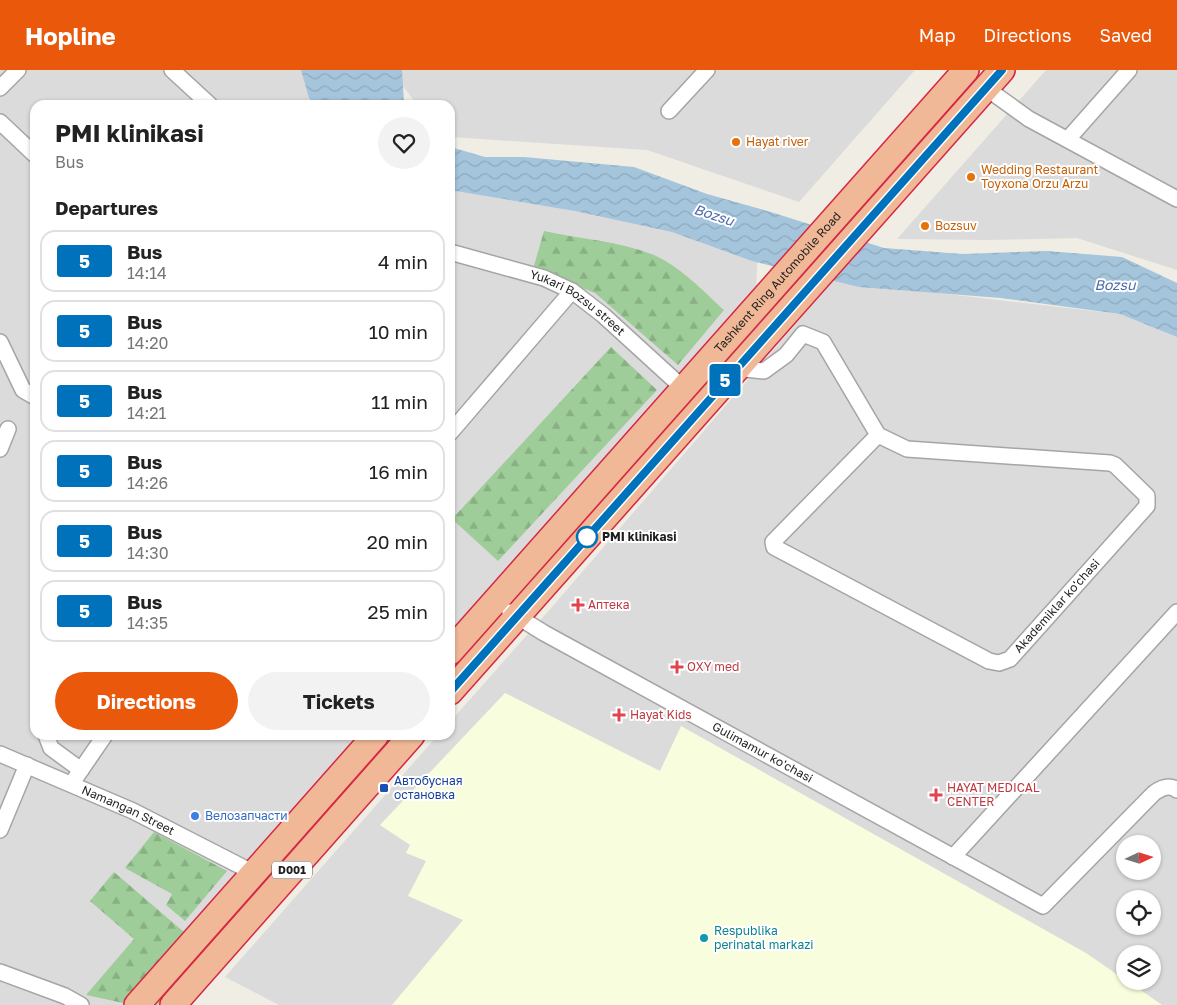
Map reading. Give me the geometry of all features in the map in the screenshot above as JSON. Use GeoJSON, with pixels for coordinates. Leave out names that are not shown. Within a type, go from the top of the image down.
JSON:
{"type":"FeatureCollection","features":[{"type":"Feature","properties":{"kind":"highway","name":"Tashkent Ring Automobile Road"},"geometry":{"type":"LineString","coordinates":[[455,646],[966,70]]}},
{"type":"Feature","properties":{"kind":"highway"},"geometry":{"type":"LineString","coordinates":[[455,686],[994,79]]}},
{"type":"Feature","properties":{"kind":"highway","name":"D001"},"geometry":{"type":"LineString","coordinates":[[138,1005],[372,740]]}},
{"type":"Feature","properties":{"kind":"highway","name":"D001"},"geometry":{"type":"LineString","coordinates":[[172,1005],[408,740]]}},
{"type":"Feature","properties":{"kind":"street"},"geometry":{"type":"LineString","coordinates":[[0,88],[18,70]]}},
{"type":"Feature","properties":{"kind":"street"},"geometry":{"type":"LineString","coordinates":[[172,70],[205,100]]}},
{"type":"Feature","properties":{"kind":"street"},"geometry":{"type":"LineString","coordinates":[[669,111],[707,70]]}},
{"type":"Feature","properties":{"kind":"street"},"geometry":{"type":"LineString","coordinates":[[1068,139],[1128,70]]}},
{"type":"Feature","properties":{"kind":"street"},"geometry":{"type":"LineString","coordinates":[[994,79],[1029,119],[1177,199]]}},
{"type":"Feature","properties":{"kind":"street"},"geometry":{"type":"LineString","coordinates":[[0,122],[30,150]]}},
{"type":"Feature","properties":{"kind":"street","name":"Yukari Bozsu street"},"geometry":{"type":"LineString","coordinates":[[455,257],[544,278],[572,291],[603,315],[683,388]]}},
{"type":"Feature","properties":{"kind":"street"},"geometry":{"type":"LineString","coordinates":[[455,427],[572,291]]}},
{"type":"Feature","properties":{"kind":"street"},"geometry":{"type":"LineString","coordinates":[[736,368],[764,371],[786,355],[803,334],[824,342],[878,436]]}},
{"type":"Feature","properties":{"kind":"street"},"geometry":{"type":"LineString","coordinates":[[0,342],[23,390],[30,394]]}},
{"type":"Feature","properties":{"kind":"street"},"geometry":{"type":"LineString","coordinates":[[0,448],[8,429]]}},
{"type":"Feature","properties":{"kind":"street","name":"Akademiklar ko'chasi"},"geometry":{"type":"LineString","coordinates":[[878,436],[907,449],[1110,463],[1115,465],[1147,496],[1147,506],[1010,659],[999,663],[989,661],[774,547],[773,542],[878,436]]}},
{"type":"Feature","properties":{"kind":"street","name":"Gulimamur ko'chasi"},"geometry":{"type":"LineString","coordinates":[[495,601],[552,638],[1043,906],[1154,794],[1163,787],[1177,790]]}},
{"type":"Feature","properties":{"kind":"street"},"geometry":{"type":"LineString","coordinates":[[953,856],[1177,612]]}},
{"type":"Feature","properties":{"kind":"street"},"geometry":{"type":"LineString","coordinates":[[48,740],[50,748],[81,770]]}},
{"type":"Feature","properties":{"kind":"street"},"geometry":{"type":"LineString","coordinates":[[72,783],[102,740]]}},
{"type":"Feature","properties":{"kind":"street","name":"Namangan Street"},"geometry":{"type":"LineString","coordinates":[[0,754],[72,783],[133,811],[254,873]]}},
{"type":"Feature","properties":{"kind":"street"},"geometry":{"type":"LineString","coordinates":[[0,830],[27,765]]}},
{"type":"Feature","properties":{"kind":"street"},"geometry":{"type":"LineString","coordinates":[[0,972],[65,996],[82,1005]]}},
{"type":"Feature","properties":{"kind":"shaded area"},"geometry":{"type":"Polygon","coordinates":[[[0,70],[343,70],[351,100],[30,100],[30,740],[372,740],[137,1005],[0,1005],[0,70]]]}},
{"type":"Feature","properties":{"kind":"shaded area"},"geometry":{"type":"Polygon","coordinates":[[[391,70],[915,70],[799,202],[647,150],[455,137],[455,100],[413,100],[391,70]]]}},
{"type":"Feature","properties":{"kind":"shaded area"},"geometry":{"type":"Polygon","coordinates":[[[1046,70],[1177,70],[1177,270],[1077,238],[991,240],[897,239],[1046,70]]]}},
{"type":"Feature","properties":{"kind":"shaded area"},"geometry":{"type":"Polygon","coordinates":[[[455,174],[759,229],[755,307],[455,646],[455,174]]]}},
{"type":"Feature","properties":{"kind":"shaded area"},"geometry":{"type":"Polygon","coordinates":[[[839,274],[938,293],[1120,314],[1177,337],[1177,1005],[279,1005],[225,977],[434,740],[455,740],[455,716],[552,607],[839,274]]]}},
{"type":"Feature","properties":{"kind":"shaded area"},"geometry":{"type":"Polygon","coordinates":[[[505,693],[660,771],[681,726],[1086,953],[1116,974],[1116,990],[1141,990],[1162,1005],[392,1005],[463,920],[408,896],[426,861],[406,853],[410,845],[380,825],[505,693]]]}},
{"type":"Feature","properties":{"kind":"green space"},"geometry":{"type":"Polygon","coordinates":[[[966,82],[973,88],[530,590],[523,584],[966,82]]]}},
{"type":"Feature","properties":{"kind":"green space"},"geometry":{"type":"Polygon","coordinates":[[[544,231],[613,243],[654,255],[673,266],[700,287],[724,310],[678,365],[595,293],[533,269],[544,231]]]}},
{"type":"Feature","properties":{"kind":"green space"},"geometry":{"type":"Polygon","coordinates":[[[611,347],[657,390],[498,561],[455,522],[455,516],[611,347]]]}},
{"type":"Feature","properties":{"kind":"green space"},"geometry":{"type":"Polygon","coordinates":[[[481,632],[488,638],[455,675],[455,661],[481,632]]]}},
{"type":"Feature","properties":{"kind":"green space"},"geometry":{"type":"Polygon","coordinates":[[[386,740],[398,740],[163,1005],[151,1005],[386,740]]]}},
{"type":"Feature","properties":{"kind":"green space"},"geometry":{"type":"Polygon","coordinates":[[[154,832],[227,871],[185,921],[166,905],[172,894],[125,868],[154,832]]]}},
{"type":"Feature","properties":{"kind":"green space"},"geometry":{"type":"Polygon","coordinates":[[[114,872],[184,932],[123,1003],[86,995],[134,939],[90,901],[114,872]]]}},
{"type":"Feature","properties":{"kind":"water"},"geometry":{"type":"Polygon","coordinates":[[[301,70],[402,70],[404,100],[311,100],[301,70]]]}},
{"type":"Feature","properties":{"kind":"water","name":"Bozsu"},"geometry":{"type":"Polygon","coordinates":[[[455,148],[485,157],[524,157],[634,167],[707,194],[884,248],[962,254],[1047,251],[1122,257],[1177,283],[1177,337],[1120,314],[1001,298],[859,287],[752,261],[672,232],[575,211],[455,191],[455,148]]]}},
{"type":"Feature","properties":{"kind":"bus line","name":"5"},"geometry":{"type":"LineString","coordinates":[[455,686],[1002,70]]}},
{"type":"Feature","properties":{"kind":"place","name":"Hayat river"},"geometry":{"type":"Point","coordinates":[736,142]}},
{"type":"Feature","properties":{"kind":"place","name":"Wedding Restaurant Toyxona Orzu Arzu"},"geometry":{"type":"Point","coordinates":[971,177]}},
{"type":"Feature","properties":{"kind":"place","name":"Bozsuv"},"geometry":{"type":"Point","coordinates":[925,226]}},
{"type":"Feature","properties":{"kind":"place","name":"PMI klinikasi"},"geometry":{"type":"Point","coordinates":[587,537]}},
{"type":"Feature","properties":{"kind":"place","name":"Аптека"},"geometry":{"type":"Point","coordinates":[578,605]}},
{"type":"Feature","properties":{"kind":"place","name":"OXY med"},"geometry":{"type":"Point","coordinates":[677,667]}},
{"type":"Feature","properties":{"kind":"place","name":"Hayat Kids"},"geometry":{"type":"Point","coordinates":[619,715]}},
{"type":"Feature","properties":{"kind":"place","name":"Автобусная остановка"},"geometry":{"type":"Point","coordinates":[384,788]}},
{"type":"Feature","properties":{"kind":"place","name":"HAYAT MEDICAL CENTER"},"geometry":{"type":"Point","coordinates":[936,795]}},
{"type":"Feature","properties":{"kind":"place","name":"Велозапчасти"},"geometry":{"type":"Point","coordinates":[195,816]}},
{"type":"Feature","properties":{"kind":"place","name":"Respublika perinatal markazi"},"geometry":{"type":"Point","coordinates":[704,938]}}]}
